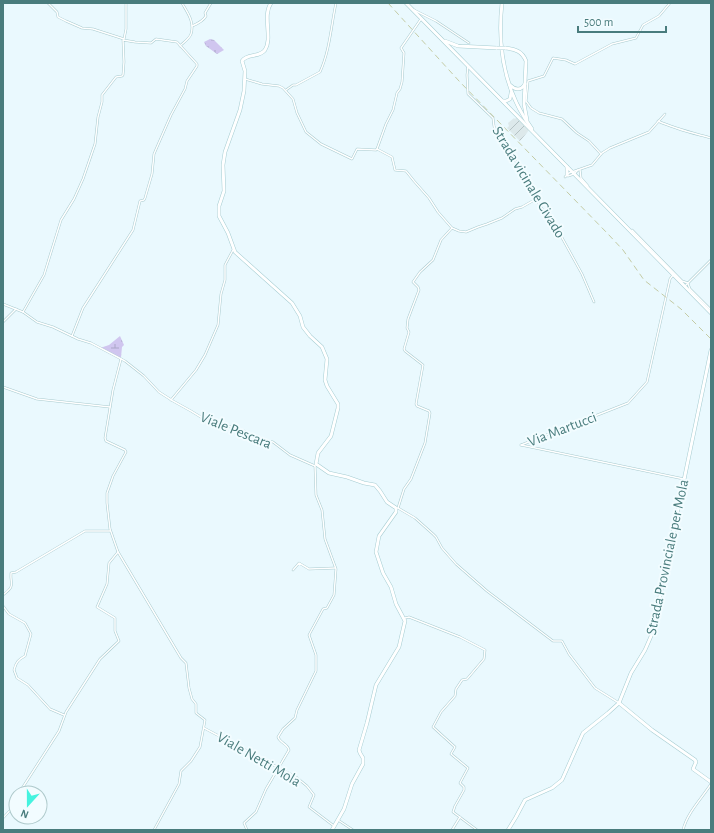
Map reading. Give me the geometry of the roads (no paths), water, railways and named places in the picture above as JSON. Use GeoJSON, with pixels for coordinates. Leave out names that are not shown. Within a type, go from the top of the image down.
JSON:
{"type":"FeatureCollection","features":[{"type":"Feature","properties":{"kind":"street"},"geometry":{"type":"LineString","coordinates":[[48,3],[57,12],[58,16],[82,28],[93,29],[135,42],[150,43],[156,39],[176,42],[197,64],[171,115],[154,154],[152,174],[146,198],[140,202],[133,230],[83,308],[72,336]]}},
{"type":"Feature","properties":{"kind":"street"},"geometry":{"type":"LineString","coordinates":[[24,312],[44,275],[61,220],[71,204],[83,179],[95,144],[102,95],[116,77],[123,75],[124,57],[122,46],[126,29],[126,3]]}},
{"type":"Feature","properties":{"kind":"street"},"geometry":{"type":"LineString","coordinates":[[180,46],[190,36],[192,26],[188,12],[182,3]]}},
{"type":"Feature","properties":{"kind":"street"},"geometry":{"type":"LineString","coordinates":[[192,26],[198,24],[206,16],[205,13],[211,3]]}},
{"type":"Feature","properties":{"kind":"street"},"geometry":{"type":"LineString","coordinates":[[247,830],[244,823],[256,812],[266,789],[289,749],[279,740],[278,737],[282,730],[295,718],[297,710],[316,671],[316,655],[309,635],[323,609],[327,608],[333,597],[335,568],[325,539],[322,510],[316,494],[316,465],[318,453],[331,436],[338,408],[338,404],[325,380],[327,356],[320,344],[310,336],[303,327],[300,316],[292,303],[233,250],[228,233],[220,220],[218,208],[224,191],[225,152],[240,110],[245,79],[245,71],[242,62],[243,59],[264,51],[268,42],[268,10],[271,3]]}},
{"type":"Feature","properties":{"kind":"street"},"geometry":{"type":"LineString","coordinates":[[286,90],[320,72],[330,42],[336,3]]}},
{"type":"Feature","properties":{"kind":"street"},"geometry":{"type":"LineString","coordinates":[[406,3],[710,312]]}},
{"type":"Feature","properties":{"kind":"street"},"geometry":{"type":"LineString","coordinates":[[502,3],[500,35],[503,61],[509,83],[519,108],[541,140]]}},
{"type":"Feature","properties":{"kind":"street"},"geometry":{"type":"LineString","coordinates":[[509,83],[512,87],[517,89],[523,87],[527,81],[544,76],[553,58],[566,60],[575,64],[612,44],[636,38],[643,25],[659,16],[670,3]]}},
{"type":"Feature","properties":{"kind":"street"},"geometry":{"type":"LineString","coordinates":[[412,9],[436,21],[468,44]]}},
{"type":"Feature","properties":{"kind":"street"},"geometry":{"type":"LineString","coordinates":[[377,149],[386,124],[394,108],[397,93],[400,90],[402,82],[404,53],[401,48],[421,19]]}},
{"type":"Feature","properties":{"kind":"street"},"geometry":{"type":"LineString","coordinates":[[442,39],[455,45]]}},
{"type":"Feature","properties":{"kind":"street"},"geometry":{"type":"LineString","coordinates":[[449,47],[460,47],[468,44]]}},
{"type":"Feature","properties":{"kind":"street"},"geometry":{"type":"LineString","coordinates":[[449,47],[468,44],[517,50],[524,56],[527,81],[526,100],[531,108],[539,113],[562,119],[577,133],[589,141],[601,154]]}},
{"type":"Feature","properties":{"kind":"street"},"geometry":{"type":"LineString","coordinates":[[456,54],[457,49],[460,47]]}},
{"type":"Feature","properties":{"kind":"street","name":"Strada vicinale Civado"},"geometry":{"type":"LineString","coordinates":[[468,66],[468,94],[475,99],[493,118],[496,133],[527,178],[536,199],[548,220],[560,234],[582,274],[594,302]]}},
{"type":"Feature","properties":{"kind":"street"},"geometry":{"type":"LineString","coordinates":[[245,79],[262,84],[278,86],[286,90],[293,99],[305,131],[317,142],[352,158],[357,149],[377,149],[392,157],[395,170],[404,170],[407,172],[429,198],[438,212],[452,228],[459,232],[466,232],[502,218],[515,209],[522,207],[536,199]]}},
{"type":"Feature","properties":{"kind":"street"},"geometry":{"type":"LineString","coordinates":[[527,81],[524,108],[526,118],[532,129]]}},
{"type":"Feature","properties":{"kind":"street"},"geometry":{"type":"LineString","coordinates":[[502,100],[507,101],[511,97],[509,83]]}},
{"type":"Feature","properties":{"kind":"street"},"geometry":{"type":"LineString","coordinates":[[572,173],[592,164],[601,154],[610,148],[648,133],[665,114]]}},
{"type":"Feature","properties":{"kind":"street"},"geometry":{"type":"LineString","coordinates":[[658,122],[672,128],[690,131],[711,138]]}},
{"type":"Feature","properties":{"kind":"street"},"geometry":{"type":"LineString","coordinates":[[568,168],[578,178]]}},
{"type":"Feature","properties":{"kind":"street"},"geometry":{"type":"LineString","coordinates":[[572,173],[581,178],[682,281],[688,283]]}},
{"type":"Feature","properties":{"kind":"street"},"geometry":{"type":"LineString","coordinates":[[398,508],[401,496],[411,479],[425,443],[430,413],[416,404],[423,365],[404,349],[409,332],[407,328],[408,319],[419,290],[418,286],[412,282],[434,258],[442,239],[452,228]]}},
{"type":"Feature","properties":{"kind":"street"},"geometry":{"type":"LineString","coordinates":[[171,400],[196,370],[205,355],[218,325],[221,295],[225,280],[225,265],[233,250]]}},
{"type":"Feature","properties":{"kind":"street"},"geometry":{"type":"LineString","coordinates":[[685,286],[711,260]]}},
{"type":"Feature","properties":{"kind":"street","name":"Via Martucci"},"geometry":{"type":"LineString","coordinates":[[673,275],[670,279],[647,382],[628,403],[521,445],[684,479]]}},
{"type":"Feature","properties":{"kind":"street"},"geometry":{"type":"LineString","coordinates":[[688,283],[690,289],[710,312]]}},
{"type":"Feature","properties":{"kind":"street","name":"Viale Pescara"},"geometry":{"type":"LineString","coordinates":[[3,304],[24,312],[37,322],[91,343],[122,359],[171,400],[208,421],[244,430],[256,438],[273,442],[290,456],[316,465]]}},
{"type":"Feature","properties":{"kind":"street"},"geometry":{"type":"LineString","coordinates":[[3,322],[16,309]]}},
{"type":"Feature","properties":{"kind":"street","name":"Strada Provinciale per Mola"},"geometry":{"type":"LineString","coordinates":[[508,830],[525,800],[552,788],[562,780],[583,733],[619,703],[631,673],[645,651],[652,634],[711,350]]}},
{"type":"Feature","properties":{"kind":"street"},"geometry":{"type":"LineString","coordinates":[[24,785],[59,731],[64,715],[100,659],[119,641],[114,631],[114,618],[97,607],[107,583],[108,564],[118,552],[110,531],[107,493],[111,480],[126,452],[105,439],[113,390],[122,359]]}},
{"type":"Feature","properties":{"kind":"street"},"geometry":{"type":"LineString","coordinates":[[3,387],[37,399],[111,407]]}},
{"type":"Feature","properties":{"kind":"street"},"geometry":{"type":"LineString","coordinates":[[316,465],[329,473],[374,485],[380,491],[385,500],[415,518],[433,534],[442,548],[456,564],[487,591],[553,641],[562,641],[569,654],[595,688],[619,703],[652,730],[696,761],[693,768],[694,770],[711,783],[684,824],[683,830]]}},
{"type":"Feature","properties":{"kind":"street"},"geometry":{"type":"LineString","coordinates":[[332,830],[344,809],[353,782],[363,762],[363,758],[359,750],[376,685],[399,647],[405,626],[405,618],[396,604],[376,552],[379,536],[396,512],[396,508],[394,506]]}},
{"type":"Feature","properties":{"kind":"street"},"geometry":{"type":"LineString","coordinates":[[3,595],[10,589],[13,583],[11,573],[16,572],[85,531],[110,531]]}},
{"type":"Feature","properties":{"kind":"street","name":"Viale Netti Mola"},"geometry":{"type":"LineString","coordinates":[[118,552],[181,658],[186,663],[190,694],[192,700],[196,703],[196,713],[204,719],[204,728],[200,747],[191,761],[181,771],[178,784],[154,830]]}},
{"type":"Feature","properties":{"kind":"street"},"geometry":{"type":"LineString","coordinates":[[293,570],[299,563],[309,569],[335,568]]}},
{"type":"Feature","properties":{"kind":"street"},"geometry":{"type":"LineString","coordinates":[[3,606],[10,614],[24,623],[31,634],[25,655],[16,663],[14,670],[16,676],[39,696],[50,709],[64,715]]}},
{"type":"Feature","properties":{"kind":"street"},"geometry":{"type":"LineString","coordinates":[[405,618],[409,617],[444,630],[484,650],[484,659],[467,679],[462,680],[456,689],[455,696],[441,712],[433,727],[454,746],[455,748],[451,754],[468,768],[460,783],[464,787],[464,790],[453,812],[477,830]]}},
{"type":"Feature","properties":{"kind":"street","name":"Viale Netti Mola"},"geometry":{"type":"LineString","coordinates":[[204,728],[296,777],[307,786],[314,795],[308,807],[334,826]]}},
{"type":"Feature","properties":{"kind":"street"},"geometry":{"type":"LineString","coordinates":[[452,830],[460,817]]}},
{"type":"Feature","properties":{"kind":"street"},"geometry":{"type":"LineString","coordinates":[[338,820],[353,830]]}},
{"type":"Feature","properties":{"kind":"railway"},"geometry":{"type":"LineString","coordinates":[[388,3],[459,81],[623,250],[644,280],[681,309],[711,339]]}}]}
